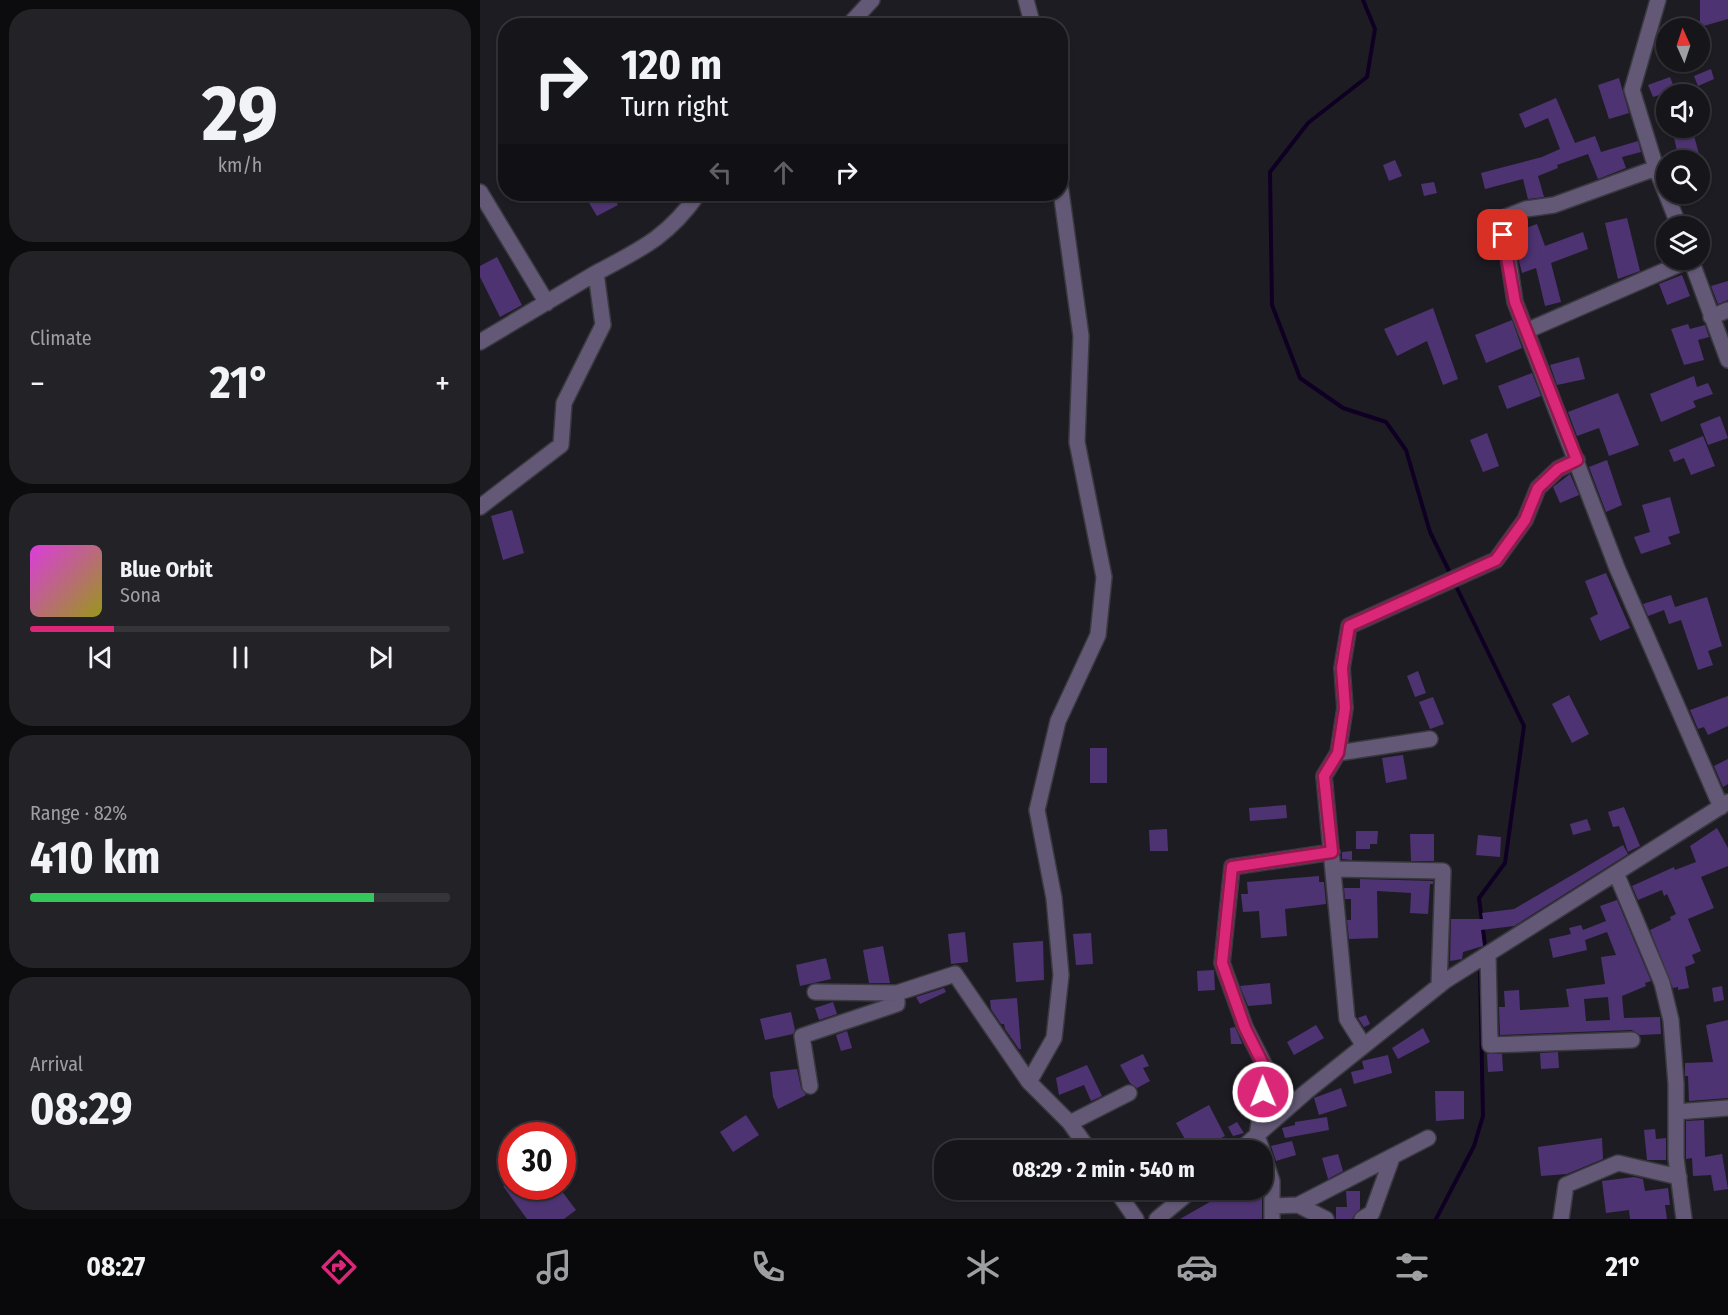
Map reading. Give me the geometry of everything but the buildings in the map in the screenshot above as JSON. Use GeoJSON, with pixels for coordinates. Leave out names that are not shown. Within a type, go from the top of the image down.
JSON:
{"type":"FeatureCollection","features":[{"type":"Feature","properties":{"kind":"street"},"geometry":{"type":"LineString","coordinates":[[855,18],[872,0]]}},
{"type":"Feature","properties":{"kind":"street"},"geometry":{"type":"LineString","coordinates":[[1026,0],[1031,18]]}},
{"type":"Feature","properties":{"kind":"street"},"geometry":{"type":"LineString","coordinates":[[1267,1140],[1306,1092],[1439,986],[1616,873],[1725,807],[1617,568],[1515,302],[1507,249],[1498,220],[1526,209],[1554,205],[1656,168],[1632,90],[1658,0]]}},
{"type":"Feature","properties":{"kind":"street"},"geometry":{"type":"LineString","coordinates":[[480,192],[547,303]]}},
{"type":"Feature","properties":{"kind":"street"},"geometry":{"type":"LineString","coordinates":[[480,342],[596,273],[653,243],[682,217],[693,201]]}},
{"type":"Feature","properties":{"kind":"street"},"geometry":{"type":"LineString","coordinates":[[1029,1082],[1054,1038],[1061,975],[1054,898],[1037,810],[1058,721],[1098,635],[1104,577],[1077,442],[1081,336],[1062,201]]}},
{"type":"Feature","properties":{"kind":"street"},"geometry":{"type":"LineString","coordinates":[[1526,331],[1667,270]]}},
{"type":"Feature","properties":{"kind":"street"},"geometry":{"type":"LineString","coordinates":[[1694,270],[1728,360]]}},
{"type":"Feature","properties":{"kind":"street"},"geometry":{"type":"LineString","coordinates":[[480,507],[561,445],[564,403],[603,325],[596,273]]}},
{"type":"Feature","properties":{"kind":"street"},"geometry":{"type":"LineString","coordinates":[[1711,317],[1728,310]]}},
{"type":"Feature","properties":{"kind":"street"},"geometry":{"type":"LineString","coordinates":[[1364,1046],[1347,1019],[1324,776],[1338,753],[1345,708],[1342,668],[1349,626],[1496,560],[1525,520],[1538,488],[1558,469],[1577,460]]}},
{"type":"Feature","properties":{"kind":"street"},"geometry":{"type":"LineString","coordinates":[[1338,753],[1430,740]]}},
{"type":"Feature","properties":{"kind":"street"},"geometry":{"type":"LineString","coordinates":[[1261,1140],[1266,1070],[1245,1028],[1222,963],[1232,867],[1332,852]]}},
{"type":"Feature","properties":{"kind":"street"},"geometry":{"type":"LineString","coordinates":[[1334,869],[1443,871],[1439,986]]}},
{"type":"Feature","properties":{"kind":"street"},"geometry":{"type":"LineString","coordinates":[[1616,873],[1662,983],[1671,1020],[1679,1177],[1684,1219]]}},
{"type":"Feature","properties":{"kind":"street"},"geometry":{"type":"LineString","coordinates":[[1488,954],[1490,1045],[1632,1040]]}},
{"type":"Feature","properties":{"kind":"street"},"geometry":{"type":"LineString","coordinates":[[815,992],[897,993],[955,974],[1029,1082],[1070,1123],[1082,1140]]}},
{"type":"Feature","properties":{"kind":"street"},"geometry":{"type":"LineString","coordinates":[[810,1086],[802,1036],[897,1004],[897,993]]}},
{"type":"Feature","properties":{"kind":"street"},"geometry":{"type":"LineString","coordinates":[[1070,1123],[1129,1093]]}},
{"type":"Feature","properties":{"kind":"street"},"geometry":{"type":"LineString","coordinates":[[1676,1112],[1728,1108]]}},
{"type":"Feature","properties":{"kind":"street"},"geometry":{"type":"LineString","coordinates":[[1273,1213],[1298,1205],[1428,1138]]}},
{"type":"Feature","properties":{"kind":"street"},"geometry":{"type":"LineString","coordinates":[[1362,1219],[1372,1213],[1392,1158]]}},
{"type":"Feature","properties":{"kind":"street"},"geometry":{"type":"LineString","coordinates":[[1561,1219],[1566,1185],[1618,1163],[1679,1177]]}},
{"type":"Feature","properties":{"kind":"street"},"geometry":{"type":"LineString","coordinates":[[1123,1200],[1136,1219]]}},
{"type":"Feature","properties":{"kind":"street"},"geometry":{"type":"LineString","coordinates":[[1157,1219],[1180,1200]]}},
{"type":"Feature","properties":{"kind":"street"},"geometry":{"type":"LineString","coordinates":[[1298,1205],[1326,1219]]}},
{"type":"Feature","properties":{"kind":"waterway"},"geometry":{"type":"LineString","coordinates":[[1363,0],[1375,29],[1367,77],[1308,123],[1270,172],[1272,305],[1300,378],[1343,408],[1386,422],[1406,450],[1430,532],[1451,575]]}},
{"type":"Feature","properties":{"kind":"waterway"},"geometry":{"type":"LineString","coordinates":[[1454,582],[1524,726],[1505,863],[1479,898],[1485,946]]}},
{"type":"Feature","properties":{"kind":"waterway"},"geometry":{"type":"LineString","coordinates":[[1436,1219],[1474,1146],[1483,1116],[1480,972]]}},
{"type":"Feature","properties":{"kind":"route"},"geometry":{"type":"LineString","coordinates":[[1263,1092],[1266,1070],[1245,1028],[1222,963],[1232,867],[1332,852],[1324,776],[1338,753],[1345,708],[1342,668],[1349,626],[1496,560],[1525,520],[1538,488],[1558,469],[1577,460],[1515,302],[1503,235]]}}]}
